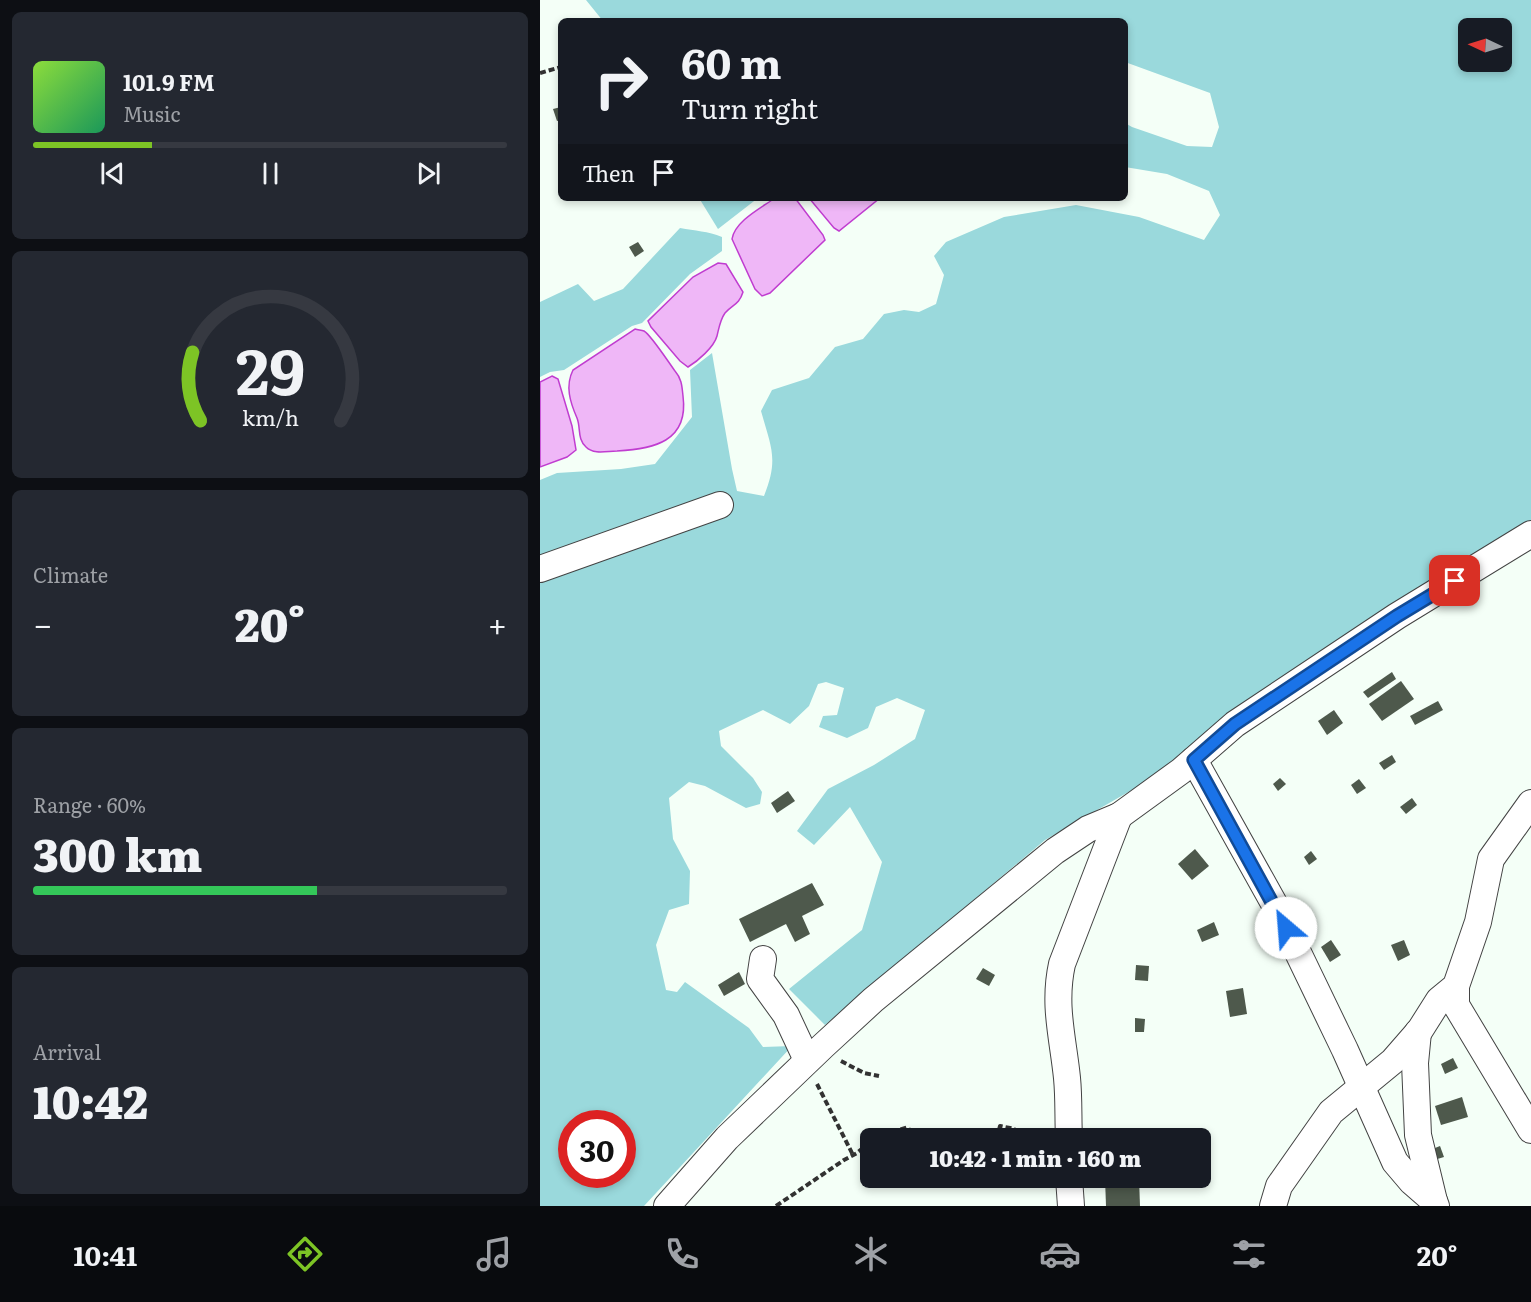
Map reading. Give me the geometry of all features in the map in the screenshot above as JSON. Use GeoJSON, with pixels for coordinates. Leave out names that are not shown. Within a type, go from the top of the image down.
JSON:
{"type":"FeatureCollection","features":[{"type":"Feature","properties":{"kind":"street"},"geometry":{"type":"LineString","coordinates":[[540,569],[720,505]]}},
{"type":"Feature","properties":{"kind":"street"},"geometry":{"type":"LineString","coordinates":[[668,1206],[728,1138],[815,1053],[873,1000],[1055,851],[1088,830],[1119,816],[1194,760],[1244,717],[1397,616],[1531,534]]}},
{"type":"Feature","properties":{"kind":"street"},"geometry":{"type":"LineString","coordinates":[[1194,760],[1276,908],[1345,1050],[1395,1162],[1435,1204]]}},
{"type":"Feature","properties":{"kind":"street"},"geometry":{"type":"LineString","coordinates":[[1531,802],[1491,859],[1478,922],[1456,986],[1456,1005],[1531,1130]]}},
{"type":"Feature","properties":{"kind":"street"},"geometry":{"type":"LineString","coordinates":[[1068,1128],[1067,1079],[1057,1006],[1058,983],[1062,964],[1119,816]]}},
{"type":"Feature","properties":{"kind":"street"},"geometry":{"type":"LineString","coordinates":[[763,960],[760,979],[815,1053]]}},
{"type":"Feature","properties":{"kind":"street"},"geometry":{"type":"LineString","coordinates":[[1273,1206],[1279,1186],[1331,1112],[1393,1061],[1418,1032],[1439,1000],[1456,986]]}},
{"type":"Feature","properties":{"kind":"street"},"geometry":{"type":"LineString","coordinates":[[1418,1032],[1415,1063],[1418,1135],[1435,1204]]}},
{"type":"Feature","properties":{"kind":"street"},"geometry":{"type":"LineString","coordinates":[[1070,1188],[1071,1206]]}},
{"type":"Feature","properties":{"kind":"path"},"geometry":{"type":"LineString","coordinates":[[540,73],[558,68]]}},
{"type":"Feature","properties":{"kind":"path"},"geometry":{"type":"LineString","coordinates":[[853,1155],[821,1094],[815,1053],[829,1056],[864,1073],[879,1076]]}},
{"type":"Feature","properties":{"kind":"path"},"geometry":{"type":"LineString","coordinates":[[776,1206],[860,1150]]}},
{"type":"Feature","properties":{"kind":"shaded area"},"geometry":{"type":"Polygon","coordinates":[[[586,0],[1531,0],[1531,521],[1331,650],[1177,764],[1045,840],[825,1025],[789,989],[862,930],[882,862],[850,807],[814,845],[797,831],[828,789],[874,765],[915,739],[925,710],[897,698],[876,707],[868,728],[847,738],[819,727],[823,716],[837,715],[844,688],[826,682],[818,684],[809,706],[790,724],[763,710],[719,731],[721,746],[753,778],[762,792],[760,804],[746,808],[705,786],[689,782],[669,798],[673,839],[690,871],[689,904],[669,910],[656,945],[666,990],[677,992],[685,982],[749,1028],[763,1047],[792,1046],[644,1206],[540,1206],[540,480],[557,473],[621,469],[655,464],[692,417],[690,370],[712,353],[737,491],[764,496],[769,483],[772,453],[761,411],[772,390],[809,378],[835,347],[863,339],[884,314],[904,310],[919,312],[936,304],[944,275],[934,256],[946,242],[1004,217],[1076,205],[1139,217],[1204,240],[1220,215],[1209,191],[1167,174],[1128,168],[1128,125],[1187,146],[1212,147],[1219,127],[1210,93],[1128,63],[1128,18],[601,18],[586,0]]]}},
{"type":"Feature","properties":{"kind":"shaded area"},"geometry":{"type":"Polygon","coordinates":[[[701,201],[754,201],[718,229],[701,201]]]}},
{"type":"Feature","properties":{"kind":"shaded area"},"geometry":{"type":"Polygon","coordinates":[[[771,201],[797,201],[825,240],[770,293],[762,296],[755,289],[732,239],[738,226],[771,201]]]}},
{"type":"Feature","properties":{"kind":"shaded area"},"geometry":{"type":"Polygon","coordinates":[[[812,201],[876,201],[839,231],[812,201]]]}},
{"type":"Feature","properties":{"kind":"shaded area"},"geometry":{"type":"Polygon","coordinates":[[[680,228],[722,237],[722,251],[690,274],[642,323],[632,326],[564,370],[550,372],[540,377],[540,302],[578,284],[594,301],[623,289],[680,228]]]}},
{"type":"Feature","properties":{"kind":"shaded area"},"geometry":{"type":"Polygon","coordinates":[[[718,263],[726,264],[743,292],[738,302],[723,316],[713,345],[688,367],[680,361],[648,321],[693,277],[718,263]]]}},
{"type":"Feature","properties":{"kind":"shaded area"},"geometry":{"type":"Polygon","coordinates":[[[635,329],[647,334],[679,377],[683,396],[680,424],[666,440],[655,445],[630,450],[593,451],[583,444],[580,437],[569,394],[569,382],[573,370],[635,329]]]}},
{"type":"Feature","properties":{"kind":"shaded area"},"geometry":{"type":"Polygon","coordinates":[[[552,376],[558,379],[572,426],[576,450],[567,457],[540,467],[540,382],[552,376]]]}},
{"type":"Feature","properties":{"kind":"building"},"geometry":{"type":"Polygon","coordinates":[[[558,108],[558,121],[557,121],[553,109],[558,108]]]}},
{"type":"Feature","properties":{"kind":"building"},"geometry":{"type":"Polygon","coordinates":[[[638,242],[644,251],[635,257],[629,247],[638,242]]]}},
{"type":"Feature","properties":{"kind":"building"},"geometry":{"type":"Polygon","coordinates":[[[1392,672],[1396,679],[1368,698],[1363,692],[1392,672]]]}},
{"type":"Feature","properties":{"kind":"building"},"geometry":{"type":"Polygon","coordinates":[[[1401,681],[1414,699],[1382,721],[1369,704],[1401,681]]]}},
{"type":"Feature","properties":{"kind":"building"},"geometry":{"type":"Polygon","coordinates":[[[1438,701],[1443,710],[1415,725],[1410,716],[1438,701]]]}},
{"type":"Feature","properties":{"kind":"building"},"geometry":{"type":"Polygon","coordinates":[[[1334,710],[1343,723],[1327,735],[1318,721],[1334,710]]]}},
{"type":"Feature","properties":{"kind":"building"},"geometry":{"type":"Polygon","coordinates":[[[1392,755],[1396,762],[1384,770],[1379,763],[1392,755]]]}},
{"type":"Feature","properties":{"kind":"building"},"geometry":{"type":"Polygon","coordinates":[[[1280,778],[1286,784],[1278,791],[1273,784],[1280,778]]]}},
{"type":"Feature","properties":{"kind":"building"},"geometry":{"type":"Polygon","coordinates":[[[1359,779],[1366,788],[1357,794],[1351,785],[1359,779]]]}},
{"type":"Feature","properties":{"kind":"building"},"geometry":{"type":"Polygon","coordinates":[[[788,791],[795,801],[777,813],[771,803],[788,791]]]}},
{"type":"Feature","properties":{"kind":"building"},"geometry":{"type":"Polygon","coordinates":[[[1412,798],[1417,805],[1406,814],[1400,807],[1412,798]]]}},
{"type":"Feature","properties":{"kind":"building"},"geometry":{"type":"Polygon","coordinates":[[[1195,849],[1209,866],[1192,880],[1178,864],[1195,849]]]}},
{"type":"Feature","properties":{"kind":"building"},"geometry":{"type":"Polygon","coordinates":[[[1311,851],[1317,859],[1309,865],[1304,857],[1311,851]]]}},
{"type":"Feature","properties":{"kind":"building"},"geometry":{"type":"Polygon","coordinates":[[[812,883],[824,905],[802,916],[810,934],[795,942],[786,924],[750,942],[739,919],[812,883]]]}},
{"type":"Feature","properties":{"kind":"building"},"geometry":{"type":"Polygon","coordinates":[[[1214,922],[1219,935],[1202,942],[1197,930],[1214,922]]]}},
{"type":"Feature","properties":{"kind":"building"},"geometry":{"type":"Polygon","coordinates":[[[1331,940],[1341,955],[1330,962],[1321,947],[1331,940]]]}},
{"type":"Feature","properties":{"kind":"building"},"geometry":{"type":"Polygon","coordinates":[[[1404,940],[1410,955],[1398,961],[1391,945],[1404,940]]]}},
{"type":"Feature","properties":{"kind":"building"},"geometry":{"type":"Polygon","coordinates":[[[1136,965],[1149,966],[1148,981],[1135,980],[1136,965]]]}},
{"type":"Feature","properties":{"kind":"building"},"geometry":{"type":"Polygon","coordinates":[[[983,968],[995,975],[989,986],[976,979],[983,968]]]}},
{"type":"Feature","properties":{"kind":"building"},"geometry":{"type":"Polygon","coordinates":[[[739,972],[745,984],[724,996],[718,985],[739,972]]]}},
{"type":"Feature","properties":{"kind":"building"},"geometry":{"type":"Polygon","coordinates":[[[1243,988],[1247,1014],[1230,1017],[1226,991],[1243,988]]]}},
{"type":"Feature","properties":{"kind":"building"},"geometry":{"type":"Polygon","coordinates":[[[1135,1018],[1145,1019],[1144,1032],[1135,1032],[1135,1018]]]}},
{"type":"Feature","properties":{"kind":"building"},"geometry":{"type":"Polygon","coordinates":[[[1453,1058],[1458,1068],[1445,1074],[1441,1064],[1453,1058]]]}},
{"type":"Feature","properties":{"kind":"building"},"geometry":{"type":"Polygon","coordinates":[[[1462,1097],[1468,1117],[1441,1125],[1435,1106],[1462,1097]]]}},
{"type":"Feature","properties":{"kind":"building"},"geometry":{"type":"Polygon","coordinates":[[[1440,1146],[1444,1157],[1434,1160],[1430,1150],[1440,1146]]]}},
{"type":"Feature","properties":{"kind":"building"},"geometry":{"type":"Polygon","coordinates":[[[1105,1188],[1139,1188],[1140,1206],[1106,1206],[1105,1188]]]}},
{"type":"Feature","properties":{"kind":"route"},"geometry":{"type":"LineString","coordinates":[[1286,928],[1194,760],[1235,724],[1397,616],[1455,581]]}}]}
